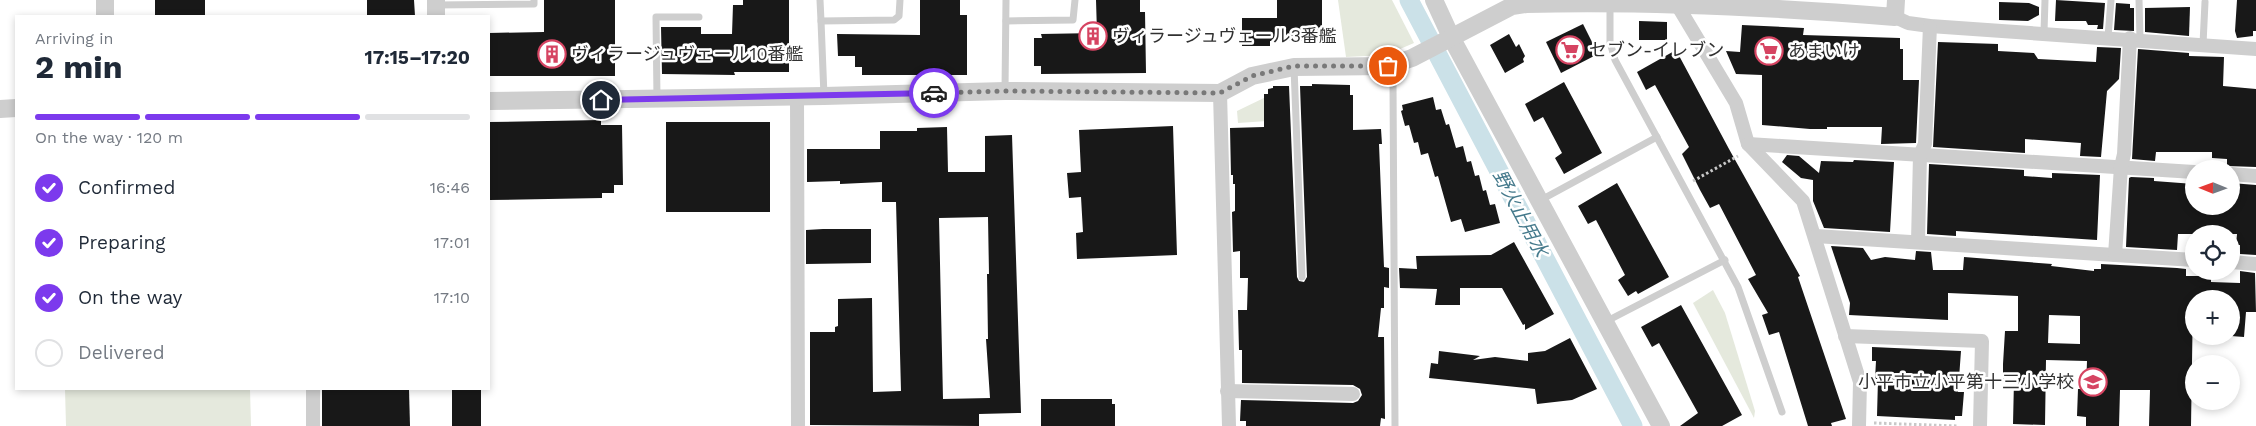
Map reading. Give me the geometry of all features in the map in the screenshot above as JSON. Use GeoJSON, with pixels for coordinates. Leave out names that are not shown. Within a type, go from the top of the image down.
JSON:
{"type":"FeatureCollection","features":[{"type":"Feature","properties":{"kind":"street"},"geometry":{"type":"LineString","coordinates":[[105,0],[106,15]]}},
{"type":"Feature","properties":{"kind":"street"},"geometry":{"type":"LineString","coordinates":[[1434,0],[1446,40],[1539,201],[1661,426]]}},
{"type":"Feature","properties":{"kind":"street"},"geometry":{"type":"LineString","coordinates":[[490,101],[1005,91],[1220,93],[1252,76],[1294,66],[1388,66],[1412,58],[1512,6],[1525,2],[1610,1],[1746,6],[1896,8],[1908,23],[1930,26],[2044,32],[2256,49]]}},
{"type":"Feature","properties":{"kind":"street"},"geometry":{"type":"LineString","coordinates":[[1676,3],[1736,103],[1750,146],[1803,201],[1860,382],[1863,424]]}},
{"type":"Feature","properties":{"kind":"street"},"geometry":{"type":"LineString","coordinates":[[1918,242],[1920,154],[1925,144],[1930,26]]}},
{"type":"Feature","properties":{"kind":"street"},"geometry":{"type":"LineString","coordinates":[[2115,255],[2121,167],[2124,154],[2135,39]]}},
{"type":"Feature","properties":{"kind":"street"},"geometry":{"type":"LineString","coordinates":[[1220,93],[1229,426]]}},
{"type":"Feature","properties":{"kind":"street"},"geometry":{"type":"LineString","coordinates":[[798,96],[798,426]]}},
{"type":"Feature","properties":{"kind":"street"},"geometry":{"type":"LineString","coordinates":[[0,109],[15,108]]}},
{"type":"Feature","properties":{"kind":"street"},"geometry":{"type":"LineString","coordinates":[[1750,146],[1920,154],[2185,171]]}},
{"type":"Feature","properties":{"kind":"street"},"geometry":{"type":"LineString","coordinates":[[2240,175],[2256,176]]}},
{"type":"Feature","properties":{"kind":"street"},"geometry":{"type":"LineString","coordinates":[[1815,236],[2185,259]]}},
{"type":"Feature","properties":{"kind":"street"},"geometry":{"type":"LineString","coordinates":[[2240,263],[2256,264]]}},
{"type":"Feature","properties":{"kind":"street"},"geometry":{"type":"LineString","coordinates":[[1846,336],[1982,341],[1980,426]]}},
{"type":"Feature","properties":{"kind":"street"},"geometry":{"type":"LineString","coordinates":[[313,390],[313,426]]}},
{"type":"Feature","properties":{"kind":"street"},"geometry":{"type":"LineString","coordinates":[[1227,391],[1352,394]]}},
{"type":"Feature","properties":{"kind":"lane"},"geometry":{"type":"LineString","coordinates":[[436,7],[534,4],[534,0]]}},
{"type":"Feature","properties":{"kind":"lane"},"geometry":{"type":"LineString","coordinates":[[820,0],[824,96]]}},
{"type":"Feature","properties":{"kind":"lane"},"geometry":{"type":"LineString","coordinates":[[821,21],[894,20],[899,16],[900,0]]}},
{"type":"Feature","properties":{"kind":"lane"},"geometry":{"type":"LineString","coordinates":[[1005,91],[1006,0]]}},
{"type":"Feature","properties":{"kind":"lane"},"geometry":{"type":"LineString","coordinates":[[1006,20],[1072,20],[1074,0]]}},
{"type":"Feature","properties":{"kind":"lane"},"geometry":{"type":"LineString","coordinates":[[2044,0],[2044,32]]}},
{"type":"Feature","properties":{"kind":"lane"},"geometry":{"type":"LineString","coordinates":[[2108,37],[2110,0]]}},
{"type":"Feature","properties":{"kind":"lane"},"geometry":{"type":"LineString","coordinates":[[2135,39],[2139,0]]}},
{"type":"Feature","properties":{"kind":"lane"},"geometry":{"type":"LineString","coordinates":[[1610,1],[1610,42],[1615,60],[1738,286],[1782,412]]}},
{"type":"Feature","properties":{"kind":"lane"},"geometry":{"type":"LineString","coordinates":[[2203,44],[2205,2]]}},
{"type":"Feature","properties":{"kind":"lane"},"geometry":{"type":"LineString","coordinates":[[657,99],[656,17],[699,17]]}},
{"type":"Feature","properties":{"kind":"lane"},"geometry":{"type":"LineString","coordinates":[[1294,66],[1302,278]]}},
{"type":"Feature","properties":{"kind":"lane"},"geometry":{"type":"LineString","coordinates":[[1393,83],[1396,426]]}},
{"type":"Feature","properties":{"kind":"lane"},"geometry":{"type":"LineString","coordinates":[[1539,201],[1657,137]]}},
{"type":"Feature","properties":{"kind":"lane"},"geometry":{"type":"LineString","coordinates":[[1605,322],[1725,260]]}},
{"type":"Feature","properties":{"kind":"path"},"geometry":{"type":"LineString","coordinates":[[1684,186],[1750,146]]}},
{"type":"Feature","properties":{"kind":"path"},"geometry":{"type":"LineString","coordinates":[[1863,424],[1958,426]]}},
{"type":"Feature","properties":{"kind":"shaded area"},"geometry":{"type":"Polygon","coordinates":[[[1338,0],[1392,0],[1414,43],[1386,55],[1346,57],[1338,0]]]}},
{"type":"Feature","properties":{"kind":"shaded area"},"geometry":{"type":"Polygon","coordinates":[[[1268,96],[1267,121],[1238,123],[1237,111],[1268,96]]]}},
{"type":"Feature","properties":{"kind":"shaded area"},"geometry":{"type":"Polygon","coordinates":[[[1713,290],[1725,313],[1755,411],[1754,418],[1693,303],[1713,290]]]}},
{"type":"Feature","properties":{"kind":"shaded area"},"geometry":{"type":"Polygon","coordinates":[[[65,390],[250,390],[251,426],[66,426],[65,390]]]}},
{"type":"Feature","properties":{"kind":"building"},"geometry":{"type":"Polygon","coordinates":[[[155,0],[205,0],[205,15],[155,15],[155,0]]]}},
{"type":"Feature","properties":{"kind":"building"},"geometry":{"type":"Polygon","coordinates":[[[367,0],[414,0],[415,15],[367,15],[367,0]]]}},
{"type":"Feature","properties":{"kind":"building","name":"ヴィラージュヴェール10番艦"},"geometry":{"type":"Polygon","coordinates":[[[544,0],[615,0],[615,76],[490,76],[490,33],[544,32],[544,0]]]}},
{"type":"Feature","properties":{"kind":"building"},"geometry":{"type":"Polygon","coordinates":[[[743,0],[789,0],[789,72],[734,72],[735,75],[662,74],[661,27],[701,27],[701,34],[732,34],[733,5],[743,5],[743,0]]]}},
{"type":"Feature","properties":{"kind":"building"},"geometry":{"type":"Polygon","coordinates":[[[920,0],[960,0],[960,15],[967,15],[967,75],[862,75],[862,67],[855,67],[855,56],[838,56],[837,34],[920,35],[920,0]]]}},
{"type":"Feature","properties":{"kind":"building","name":"ヴィラージュヴェール3番艦"},"geometry":{"type":"Polygon","coordinates":[[[1096,0],[1140,0],[1140,12],[1145,12],[1146,73],[1041,74],[1041,66],[1034,66],[1034,38],[1042,38],[1041,34],[1097,33],[1096,0]]]}},
{"type":"Feature","properties":{"kind":"building"},"geometry":{"type":"Polygon","coordinates":[[[1277,0],[1322,0],[1322,41],[1270,41],[1270,46],[1242,46],[1242,18],[1277,18],[1277,0]]]}},
{"type":"Feature","properties":{"kind":"building"},"geometry":{"type":"Polygon","coordinates":[[[2056,0],[2105,3],[2103,29],[2097,29],[2098,25],[2088,25],[2086,21],[2055,21],[2056,0]]]}},
{"type":"Feature","properties":{"kind":"building"},"geometry":{"type":"Polygon","coordinates":[[[2237,0],[2256,0],[2256,31],[2253,31],[2253,36],[2237,38],[2235,31],[2237,0]]]}},
{"type":"Feature","properties":{"kind":"building"},"geometry":{"type":"Polygon","coordinates":[[[1999,2],[2029,3],[2039,7],[2039,15],[2028,21],[1999,20],[1999,2]]]}},
{"type":"Feature","properties":{"kind":"building"},"geometry":{"type":"Polygon","coordinates":[[[2116,3],[2130,4],[2130,8],[2134,8],[2134,31],[2114,30],[2116,3]]]}},
{"type":"Feature","properties":{"kind":"building"},"geometry":{"type":"Polygon","coordinates":[[[2190,7],[2189,36],[2145,32],[2145,8],[2190,7]]]}},
{"type":"Feature","properties":{"kind":"building"},"geometry":{"type":"Polygon","coordinates":[[[1639,21],[1667,22],[1667,40],[1639,40],[1639,21]]]}},
{"type":"Feature","properties":{"kind":"building"},"geometry":{"type":"Polygon","coordinates":[[[1583,24],[1598,54],[1561,73],[1546,42],[1583,24]]]}},
{"type":"Feature","properties":{"kind":"building"},"geometry":{"type":"Polygon","coordinates":[[[1742,25],[1804,28],[1803,35],[1900,38],[1900,49],[1903,49],[1903,80],[1919,80],[1916,143],[1881,144],[1882,127],[1827,127],[1827,129],[1810,129],[1762,125],[1762,75],[1736,74],[1726,51],[1740,52],[1742,25]]]}},
{"type":"Feature","properties":{"kind":"building"},"geometry":{"type":"Polygon","coordinates":[[[1509,34],[1516,47],[1519,44],[1525,56],[1524,62],[1505,73],[1490,45],[1509,34]]]}},
{"type":"Feature","properties":{"kind":"building"},"geometry":{"type":"Polygon","coordinates":[[[1938,42],[1998,44],[1998,51],[2034,53],[2038,59],[2096,62],[2097,47],[2121,48],[2119,79],[2107,91],[2101,157],[2080,156],[2081,143],[2025,139],[2025,153],[1933,147],[1938,42]]]}},
{"type":"Feature","properties":{"kind":"building"},"geometry":{"type":"Polygon","coordinates":[[[2138,49],[2189,53],[2189,56],[2224,57],[2223,86],[2256,89],[2256,167],[2240,166],[2240,160],[2212,158],[2212,152],[2156,152],[2155,161],[2132,159],[2138,49]]]}},
{"type":"Feature","properties":{"kind":"building"},"geometry":{"type":"Polygon","coordinates":[[[1676,50],[1800,276],[1798,277],[1846,419],[1831,423],[1832,426],[1808,426],[1779,332],[1769,335],[1762,315],[1768,313],[1748,279],[1756,275],[1719,204],[1710,208],[1700,190],[1682,154],[1689,147],[1655,85],[1646,90],[1637,72],[1676,50]]]}},
{"type":"Feature","properties":{"kind":"building"},"geometry":{"type":"Polygon","coordinates":[[[1564,82],[1602,153],[1564,174],[1555,158],[1562,153],[1543,117],[1534,122],[1525,104],[1564,82]]]}},
{"type":"Feature","properties":{"kind":"building"},"geometry":{"type":"Polygon","coordinates":[[[1312,84],[1350,85],[1350,95],[1353,95],[1353,130],[1381,129],[1382,144],[1379,144],[1384,267],[1389,268],[1389,288],[1384,287],[1384,308],[1381,308],[1378,337],[1384,337],[1385,419],[1381,418],[1380,426],[1246,426],[1246,421],[1240,421],[1241,400],[1353,403],[1358,401],[1362,395],[1360,389],[1353,385],[1242,383],[1242,350],[1239,350],[1238,310],[1247,310],[1248,278],[1240,278],[1240,251],[1233,252],[1232,212],[1235,211],[1235,184],[1233,184],[1233,175],[1231,175],[1230,128],[1264,127],[1264,94],[1268,94],[1268,89],[1273,88],[1273,86],[1289,86],[1297,277],[1299,281],[1304,282],[1307,277],[1300,86],[1312,86],[1312,84]]]}},
{"type":"Feature","properties":{"kind":"building"},"geometry":{"type":"Polygon","coordinates":[[[1433,97],[1436,110],[1441,109],[1446,125],[1449,124],[1456,148],[1463,146],[1467,162],[1471,161],[1475,176],[1479,175],[1483,191],[1486,190],[1490,205],[1495,204],[1500,223],[1465,232],[1461,219],[1451,222],[1438,176],[1435,177],[1428,153],[1421,155],[1418,142],[1414,143],[1409,125],[1405,126],[1401,111],[1403,110],[1402,105],[1433,97]]]}},
{"type":"Feature","properties":{"kind":"building"},"geometry":{"type":"Polygon","coordinates":[[[601,120],[601,125],[622,125],[623,185],[614,185],[614,193],[602,193],[602,198],[490,200],[490,122],[601,120]]]}},
{"type":"Feature","properties":{"kind":"building"},"geometry":{"type":"Polygon","coordinates":[[[666,122],[770,122],[770,212],[666,212],[666,122]]]}},
{"type":"Feature","properties":{"kind":"building"},"geometry":{"type":"Polygon","coordinates":[[[1173,126],[1177,255],[1077,259],[1076,233],[1083,232],[1081,197],[1069,198],[1067,173],[1081,172],[1079,130],[1173,126]]]}},
{"type":"Feature","properties":{"kind":"building"},"geometry":{"type":"Polygon","coordinates":[[[947,127],[948,172],[985,172],[985,136],[1012,135],[1021,413],[979,414],[979,426],[810,425],[810,332],[835,332],[835,327],[838,326],[838,299],[872,298],[873,392],[901,391],[896,202],[882,202],[882,182],[840,184],[840,181],[807,182],[807,149],[880,149],[880,131],[917,131],[917,128],[947,127]],[[988,217],[939,218],[943,399],[990,398],[986,339],[988,339],[987,274],[989,274],[988,217]]]}},
{"type":"Feature","properties":{"kind":"building"},"geometry":{"type":"Polygon","coordinates":[[[1787,155],[1799,156],[1819,173],[1821,161],[1894,162],[1890,232],[1824,228],[1813,201],[1813,180],[1801,178],[1782,162],[1787,155]]]}},
{"type":"Feature","properties":{"kind":"building"},"geometry":{"type":"Polygon","coordinates":[[[1929,164],[2024,170],[2024,176],[2052,178],[2052,173],[2100,175],[2097,240],[1956,231],[1956,236],[1927,234],[1929,164]]]}},
{"type":"Feature","properties":{"kind":"building"},"geometry":{"type":"Polygon","coordinates":[[[2129,178],[2154,178],[2154,181],[2185,183],[2185,215],[2240,215],[2240,184],[2256,185],[2256,255],[2240,254],[2240,225],[2185,225],[2185,234],[2178,234],[2177,250],[2126,247],[2129,178]]]}},
{"type":"Feature","properties":{"kind":"building"},"geometry":{"type":"Polygon","coordinates":[[[1617,183],[1669,277],[1638,294],[1636,291],[1628,296],[1618,280],[1625,275],[1596,220],[1588,224],[1578,206],[1617,183]]]}},
{"type":"Feature","properties":{"kind":"building"},"geometry":{"type":"Polygon","coordinates":[[[871,229],[871,263],[806,264],[806,230],[871,229]]]}},
{"type":"Feature","properties":{"kind":"building"},"geometry":{"type":"Polygon","coordinates":[[[1514,242],[1554,314],[1525,330],[1525,324],[1523,325],[1502,288],[1460,288],[1460,305],[1435,305],[1437,289],[1400,288],[1399,268],[1417,269],[1416,256],[1491,255],[1514,242]]]}},
{"type":"Feature","properties":{"kind":"building"},"geometry":{"type":"Polygon","coordinates":[[[1831,246],[1863,248],[1871,260],[1885,257],[1915,260],[1916,251],[1931,252],[1933,270],[1963,270],[1964,257],[2052,264],[2051,266],[2094,271],[2094,269],[2101,269],[2101,264],[2177,268],[2185,269],[2185,280],[2211,280],[2211,282],[2240,283],[2240,271],[2255,273],[2256,312],[2246,312],[2244,337],[2240,337],[2240,290],[2185,290],[2185,345],[2192,345],[2192,355],[2185,355],[2185,410],[2191,410],[2191,426],[2149,426],[2150,390],[2120,390],[2119,426],[2086,426],[2086,417],[2077,416],[2078,389],[2086,389],[2087,361],[2046,360],[2045,425],[2013,424],[2014,380],[2003,380],[2003,364],[2005,331],[2018,331],[2018,296],[1948,293],[1948,320],[1849,315],[1850,303],[1831,246]],[[2049,315],[2048,343],[2080,344],[2080,316],[2049,315]]]}},
{"type":"Feature","properties":{"kind":"building"},"geometry":{"type":"Polygon","coordinates":[[[1681,305],[1742,415],[1722,426],[1680,426],[1698,413],[1659,343],[1652,347],[1641,327],[1681,305]]]}},
{"type":"Feature","properties":{"kind":"building"},"geometry":{"type":"Polygon","coordinates":[[[1570,338],[1597,389],[1572,400],[1537,404],[1535,389],[1429,378],[1431,363],[1438,364],[1439,351],[1480,356],[1473,360],[1495,357],[1528,361],[1528,353],[1545,351],[1570,338]]]}},
{"type":"Feature","properties":{"kind":"building"},"geometry":{"type":"Polygon","coordinates":[[[1872,347],[1961,351],[1958,392],[1964,392],[1962,416],[1955,416],[1955,420],[1877,416],[1878,379],[1875,379],[1876,361],[1872,361],[1872,347]]]}},
{"type":"Feature","properties":{"kind":"building"},"geometry":{"type":"Polygon","coordinates":[[[322,390],[409,390],[410,426],[322,426],[322,390]]]}},
{"type":"Feature","properties":{"kind":"building"},"geometry":{"type":"Polygon","coordinates":[[[452,390],[481,390],[481,426],[452,426],[452,390]]]}},
{"type":"Feature","properties":{"kind":"building"},"geometry":{"type":"Polygon","coordinates":[[[1041,399],[1112,399],[1112,404],[1115,404],[1115,426],[1041,426],[1041,399]]]}},
{"type":"Feature","properties":{"kind":"waterway","name":"野火止用水"},"geometry":{"type":"LineString","coordinates":[[1409,0],[1633,426]]}},
{"type":"Feature","properties":{"kind":"way so far"},"geometry":{"type":"LineString","coordinates":[[934,93],[1005,91],[1220,93],[1252,76],[1294,66],[1388,66]]}},
{"type":"Feature","properties":{"kind":"place","name":"ヴィラージュヴェール3番艦"},"geometry":{"type":"Point","coordinates":[1093,36]}},
{"type":"Feature","properties":{"kind":"place","name":"セブン-イレブン"},"geometry":{"type":"Point","coordinates":[1570,50]}},
{"type":"Feature","properties":{"kind":"place","name":"あまいけ"},"geometry":{"type":"Point","coordinates":[1769,51]}},
{"type":"Feature","properties":{"kind":"place","name":"ヴィラージュヴェール10番艦"},"geometry":{"type":"Point","coordinates":[552,54]}},
{"type":"Feature","properties":{"kind":"place","name":"小平市立小平第十三小学校"},"geometry":{"type":"Point","coordinates":[2093,382]}},
{"type":"Feature","properties":{"kind":"route"},"geometry":{"type":"LineString","coordinates":[[601,100],[934,93]]}}]}
